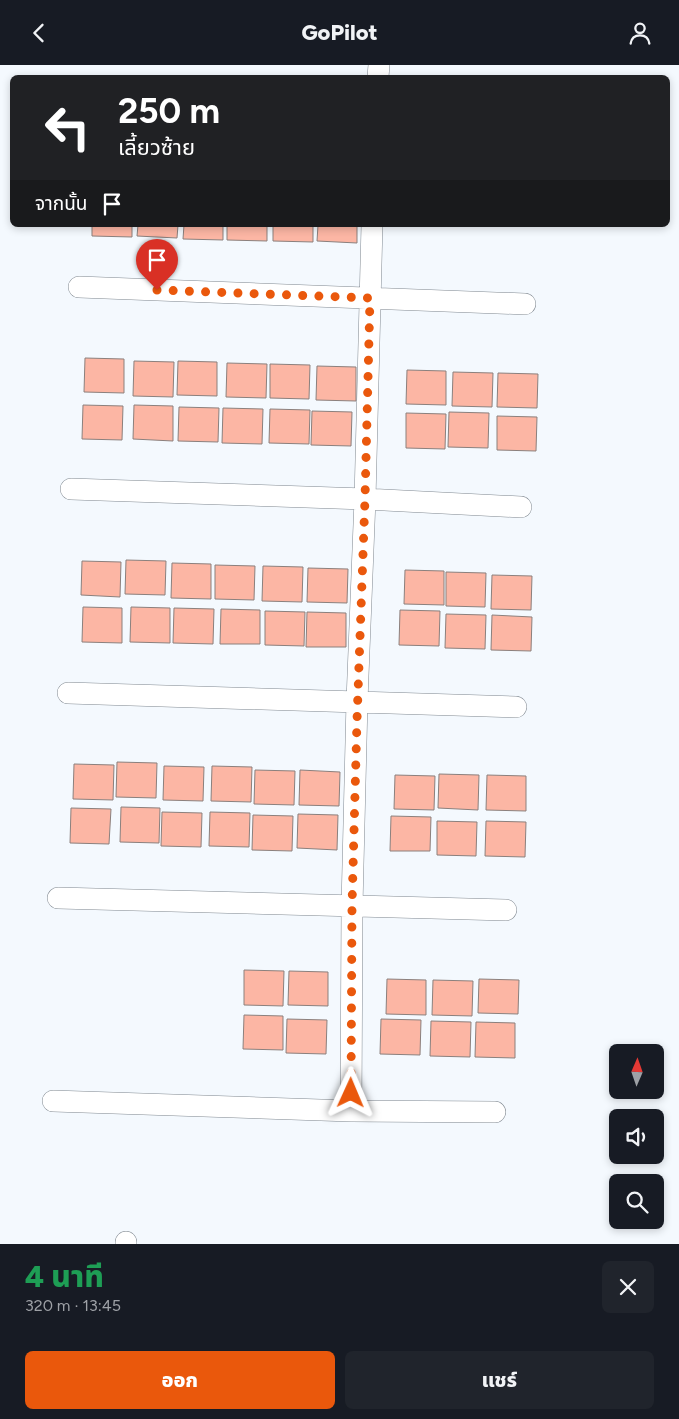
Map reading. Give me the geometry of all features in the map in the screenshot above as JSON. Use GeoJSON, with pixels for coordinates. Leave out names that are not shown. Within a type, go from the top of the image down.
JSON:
{"type":"FeatureCollection","features":[{"type":"Feature","properties":{"kind":"street"},"geometry":{"type":"LineString","coordinates":[[351,1111],[352,906],[372,227]]}},
{"type":"Feature","properties":{"kind":"street"},"geometry":{"type":"LineString","coordinates":[[79,287],[525,304]]}},
{"type":"Feature","properties":{"kind":"street"},"geometry":{"type":"LineString","coordinates":[[71,489],[365,499],[521,507]]}},
{"type":"Feature","properties":{"kind":"street"},"geometry":{"type":"LineString","coordinates":[[68,693],[516,707]]}},
{"type":"Feature","properties":{"kind":"street"},"geometry":{"type":"LineString","coordinates":[[58,897],[506,910]]}},
{"type":"Feature","properties":{"kind":"street"},"geometry":{"type":"LineString","coordinates":[[53,1101],[351,1111],[495,1112]]}},
{"type":"Feature","properties":{"kind":"building"},"geometry":{"type":"Polygon","coordinates":[[[92,227],[132,227],[132,237],[92,236],[92,227]]]}},
{"type":"Feature","properties":{"kind":"building"},"geometry":{"type":"Polygon","coordinates":[[[138,227],[178,227],[177,238],[137,236],[138,227]]]}},
{"type":"Feature","properties":{"kind":"building"},"geometry":{"type":"Polygon","coordinates":[[[184,227],[223,227],[223,240],[183,239],[184,227]]]}},
{"type":"Feature","properties":{"kind":"building"},"geometry":{"type":"Polygon","coordinates":[[[227,227],[267,227],[267,241],[227,240],[227,227]]]}},
{"type":"Feature","properties":{"kind":"building"},"geometry":{"type":"Polygon","coordinates":[[[273,227],[313,227],[313,242],[273,241],[273,227]]]}},
{"type":"Feature","properties":{"kind":"building"},"geometry":{"type":"Polygon","coordinates":[[[318,227],[357,227],[357,243],[317,241],[318,227]]]}},
{"type":"Feature","properties":{"kind":"building"},"geometry":{"type":"Polygon","coordinates":[[[85,358],[124,359],[124,393],[84,392],[85,358]]]}},
{"type":"Feature","properties":{"kind":"building"},"geometry":{"type":"Polygon","coordinates":[[[134,361],[174,362],[173,397],[133,396],[134,361]]]}},
{"type":"Feature","properties":{"kind":"building"},"geometry":{"type":"Polygon","coordinates":[[[178,361],[217,362],[217,396],[177,395],[178,361]]]}},
{"type":"Feature","properties":{"kind":"building"},"geometry":{"type":"Polygon","coordinates":[[[227,363],[267,364],[266,398],[226,397],[227,363]]]}},
{"type":"Feature","properties":{"kind":"building"},"geometry":{"type":"Polygon","coordinates":[[[270,364],[310,365],[309,399],[270,398],[270,364]]]}},
{"type":"Feature","properties":{"kind":"building"},"geometry":{"type":"Polygon","coordinates":[[[317,366],[356,367],[356,401],[316,400],[317,366]]]}},
{"type":"Feature","properties":{"kind":"building"},"geometry":{"type":"Polygon","coordinates":[[[407,370],[446,371],[446,405],[406,404],[407,370]]]}},
{"type":"Feature","properties":{"kind":"building"},"geometry":{"type":"Polygon","coordinates":[[[453,372],[493,373],[492,407],[452,406],[453,372]]]}},
{"type":"Feature","properties":{"kind":"building"},"geometry":{"type":"Polygon","coordinates":[[[498,373],[538,374],[537,408],[497,407],[498,373]]]}},
{"type":"Feature","properties":{"kind":"building"},"geometry":{"type":"Polygon","coordinates":[[[83,405],[123,406],[122,440],[82,439],[83,405]]]}},
{"type":"Feature","properties":{"kind":"building"},"geometry":{"type":"Polygon","coordinates":[[[134,405],[173,406],[173,441],[133,439],[134,405]]]}},
{"type":"Feature","properties":{"kind":"building"},"geometry":{"type":"Polygon","coordinates":[[[179,407],[219,408],[218,442],[178,441],[179,407]]]}},
{"type":"Feature","properties":{"kind":"building"},"geometry":{"type":"Polygon","coordinates":[[[223,408],[263,409],[262,444],[222,443],[223,408]]]}},
{"type":"Feature","properties":{"kind":"building"},"geometry":{"type":"Polygon","coordinates":[[[270,409],[310,410],[309,444],[269,443],[270,409]]]}},
{"type":"Feature","properties":{"kind":"building"},"geometry":{"type":"Polygon","coordinates":[[[312,411],[352,412],[351,446],[311,445],[312,411]]]}},
{"type":"Feature","properties":{"kind":"building"},"geometry":{"type":"Polygon","coordinates":[[[449,412],[489,413],[488,448],[448,447],[449,412]]]}},
{"type":"Feature","properties":{"kind":"building"},"geometry":{"type":"Polygon","coordinates":[[[406,413],[446,414],[445,449],[406,448],[406,413]]]}},
{"type":"Feature","properties":{"kind":"building"},"geometry":{"type":"Polygon","coordinates":[[[497,416],[537,417],[536,451],[497,450],[497,416]]]}},
{"type":"Feature","properties":{"kind":"building"},"geometry":{"type":"Polygon","coordinates":[[[126,560],[166,561],[165,595],[125,594],[126,560]]]}},
{"type":"Feature","properties":{"kind":"building"},"geometry":{"type":"Polygon","coordinates":[[[82,561],[121,562],[120,597],[81,595],[82,561]]]}},
{"type":"Feature","properties":{"kind":"building"},"geometry":{"type":"Polygon","coordinates":[[[172,563],[211,564],[211,599],[171,598],[172,563]]]}},
{"type":"Feature","properties":{"kind":"building"},"geometry":{"type":"Polygon","coordinates":[[[215,565],[255,566],[254,600],[215,599],[215,565]]]}},
{"type":"Feature","properties":{"kind":"building"},"geometry":{"type":"Polygon","coordinates":[[[263,566],[303,567],[302,602],[262,601],[263,566]]]}},
{"type":"Feature","properties":{"kind":"building"},"geometry":{"type":"Polygon","coordinates":[[[308,568],[348,569],[347,603],[307,602],[308,568]]]}},
{"type":"Feature","properties":{"kind":"building"},"geometry":{"type":"Polygon","coordinates":[[[405,570],[444,571],[444,605],[404,604],[405,570]]]}},
{"type":"Feature","properties":{"kind":"building"},"geometry":{"type":"Polygon","coordinates":[[[446,572],[486,573],[485,607],[446,606],[446,572]]]}},
{"type":"Feature","properties":{"kind":"building"},"geometry":{"type":"Polygon","coordinates":[[[492,575],[532,576],[531,610],[491,609],[492,575]]]}},
{"type":"Feature","properties":{"kind":"building"},"geometry":{"type":"Polygon","coordinates":[[[83,607],[122,608],[122,643],[82,642],[83,607]]]}},
{"type":"Feature","properties":{"kind":"building"},"geometry":{"type":"Polygon","coordinates":[[[131,607],[170,608],[170,643],[130,642],[131,607]]]}},
{"type":"Feature","properties":{"kind":"building"},"geometry":{"type":"Polygon","coordinates":[[[174,608],[214,609],[213,644],[173,643],[174,608]]]}},
{"type":"Feature","properties":{"kind":"building"},"geometry":{"type":"Polygon","coordinates":[[[221,609],[260,610],[260,644],[220,644],[221,609]]]}},
{"type":"Feature","properties":{"kind":"building"},"geometry":{"type":"Polygon","coordinates":[[[400,610],[440,611],[439,646],[399,645],[400,610]]]}},
{"type":"Feature","properties":{"kind":"building"},"geometry":{"type":"Polygon","coordinates":[[[265,611],[305,612],[304,646],[265,645],[265,611]]]}},
{"type":"Feature","properties":{"kind":"building"},"geometry":{"type":"Polygon","coordinates":[[[307,612],[346,613],[346,647],[306,647],[307,612]]]}},
{"type":"Feature","properties":{"kind":"building"},"geometry":{"type":"Polygon","coordinates":[[[446,614],[486,615],[485,649],[445,648],[446,614]]]}},
{"type":"Feature","properties":{"kind":"building"},"geometry":{"type":"Polygon","coordinates":[[[492,615],[532,617],[531,651],[491,650],[492,615]]]}},
{"type":"Feature","properties":{"kind":"building"},"geometry":{"type":"Polygon","coordinates":[[[117,762],[157,763],[156,798],[116,797],[117,762]]]}},
{"type":"Feature","properties":{"kind":"building"},"geometry":{"type":"Polygon","coordinates":[[[74,764],[114,765],[113,800],[73,799],[74,764]]]}},
{"type":"Feature","properties":{"kind":"building"},"geometry":{"type":"Polygon","coordinates":[[[164,766],[204,767],[203,801],[163,800],[164,766]]]}},
{"type":"Feature","properties":{"kind":"building"},"geometry":{"type":"Polygon","coordinates":[[[212,766],[252,767],[251,802],[211,801],[212,766]]]}},
{"type":"Feature","properties":{"kind":"building"},"geometry":{"type":"Polygon","coordinates":[[[255,770],[295,771],[294,805],[254,804],[255,770]]]}},
{"type":"Feature","properties":{"kind":"building"},"geometry":{"type":"Polygon","coordinates":[[[300,770],[340,772],[339,806],[299,805],[300,770]]]}},
{"type":"Feature","properties":{"kind":"building"},"geometry":{"type":"Polygon","coordinates":[[[439,774],[479,775],[478,810],[438,808],[439,774]]]}},
{"type":"Feature","properties":{"kind":"building"},"geometry":{"type":"Polygon","coordinates":[[[395,775],[435,776],[434,810],[394,809],[395,775]]]}},
{"type":"Feature","properties":{"kind":"building"},"geometry":{"type":"Polygon","coordinates":[[[487,775],[526,776],[526,811],[486,810],[487,775]]]}},
{"type":"Feature","properties":{"kind":"building"},"geometry":{"type":"Polygon","coordinates":[[[121,807],[160,808],[159,843],[120,842],[121,807]]]}},
{"type":"Feature","properties":{"kind":"building"},"geometry":{"type":"Polygon","coordinates":[[[71,808],[111,809],[109,844],[70,843],[71,808]]]}},
{"type":"Feature","properties":{"kind":"building"},"geometry":{"type":"Polygon","coordinates":[[[162,812],[202,813],[201,847],[161,846],[162,812]]]}},
{"type":"Feature","properties":{"kind":"building"},"geometry":{"type":"Polygon","coordinates":[[[210,812],[250,813],[249,847],[209,846],[210,812]]]}},
{"type":"Feature","properties":{"kind":"building"},"geometry":{"type":"Polygon","coordinates":[[[298,814],[338,815],[337,850],[297,848],[298,814]]]}},
{"type":"Feature","properties":{"kind":"building"},"geometry":{"type":"Polygon","coordinates":[[[253,815],[293,816],[292,851],[252,850],[253,815]]]}},
{"type":"Feature","properties":{"kind":"building"},"geometry":{"type":"Polygon","coordinates":[[[391,816],[431,817],[430,851],[390,851],[391,816]]]}},
{"type":"Feature","properties":{"kind":"building"},"geometry":{"type":"Polygon","coordinates":[[[437,821],[477,822],[476,856],[437,855],[437,821]]]}},
{"type":"Feature","properties":{"kind":"building"},"geometry":{"type":"Polygon","coordinates":[[[486,821],[526,822],[525,857],[485,856],[486,821]]]}},
{"type":"Feature","properties":{"kind":"building"},"geometry":{"type":"Polygon","coordinates":[[[244,970],[284,971],[283,1006],[244,1005],[244,970]]]}},
{"type":"Feature","properties":{"kind":"building"},"geometry":{"type":"Polygon","coordinates":[[[289,971],[328,972],[328,1006],[288,1005],[289,971]]]}},
{"type":"Feature","properties":{"kind":"building"},"geometry":{"type":"Polygon","coordinates":[[[387,979],[426,980],[426,1015],[386,1014],[387,979]]]}},
{"type":"Feature","properties":{"kind":"building"},"geometry":{"type":"Polygon","coordinates":[[[479,979],[519,980],[518,1014],[478,1013],[479,979]]]}},
{"type":"Feature","properties":{"kind":"building"},"geometry":{"type":"Polygon","coordinates":[[[433,980],[473,981],[472,1016],[432,1015],[433,980]]]}},
{"type":"Feature","properties":{"kind":"building"},"geometry":{"type":"Polygon","coordinates":[[[244,1015],[283,1016],[283,1050],[243,1049],[244,1015]]]}},
{"type":"Feature","properties":{"kind":"building"},"geometry":{"type":"Polygon","coordinates":[[[287,1019],[327,1020],[326,1054],[286,1053],[287,1019]]]}},
{"type":"Feature","properties":{"kind":"building"},"geometry":{"type":"Polygon","coordinates":[[[381,1019],[421,1020],[420,1055],[380,1054],[381,1019]]]}},
{"type":"Feature","properties":{"kind":"building"},"geometry":{"type":"Polygon","coordinates":[[[431,1021],[471,1022],[470,1057],[430,1056],[431,1021]]]}},
{"type":"Feature","properties":{"kind":"building"},"geometry":{"type":"Polygon","coordinates":[[[476,1022],[515,1023],[515,1058],[475,1057],[476,1022]]]}},
{"type":"Feature","properties":{"kind":"route"},"geometry":{"type":"LineString","coordinates":[[157,290],[370,298],[352,906],[351,1093]]}}]}
